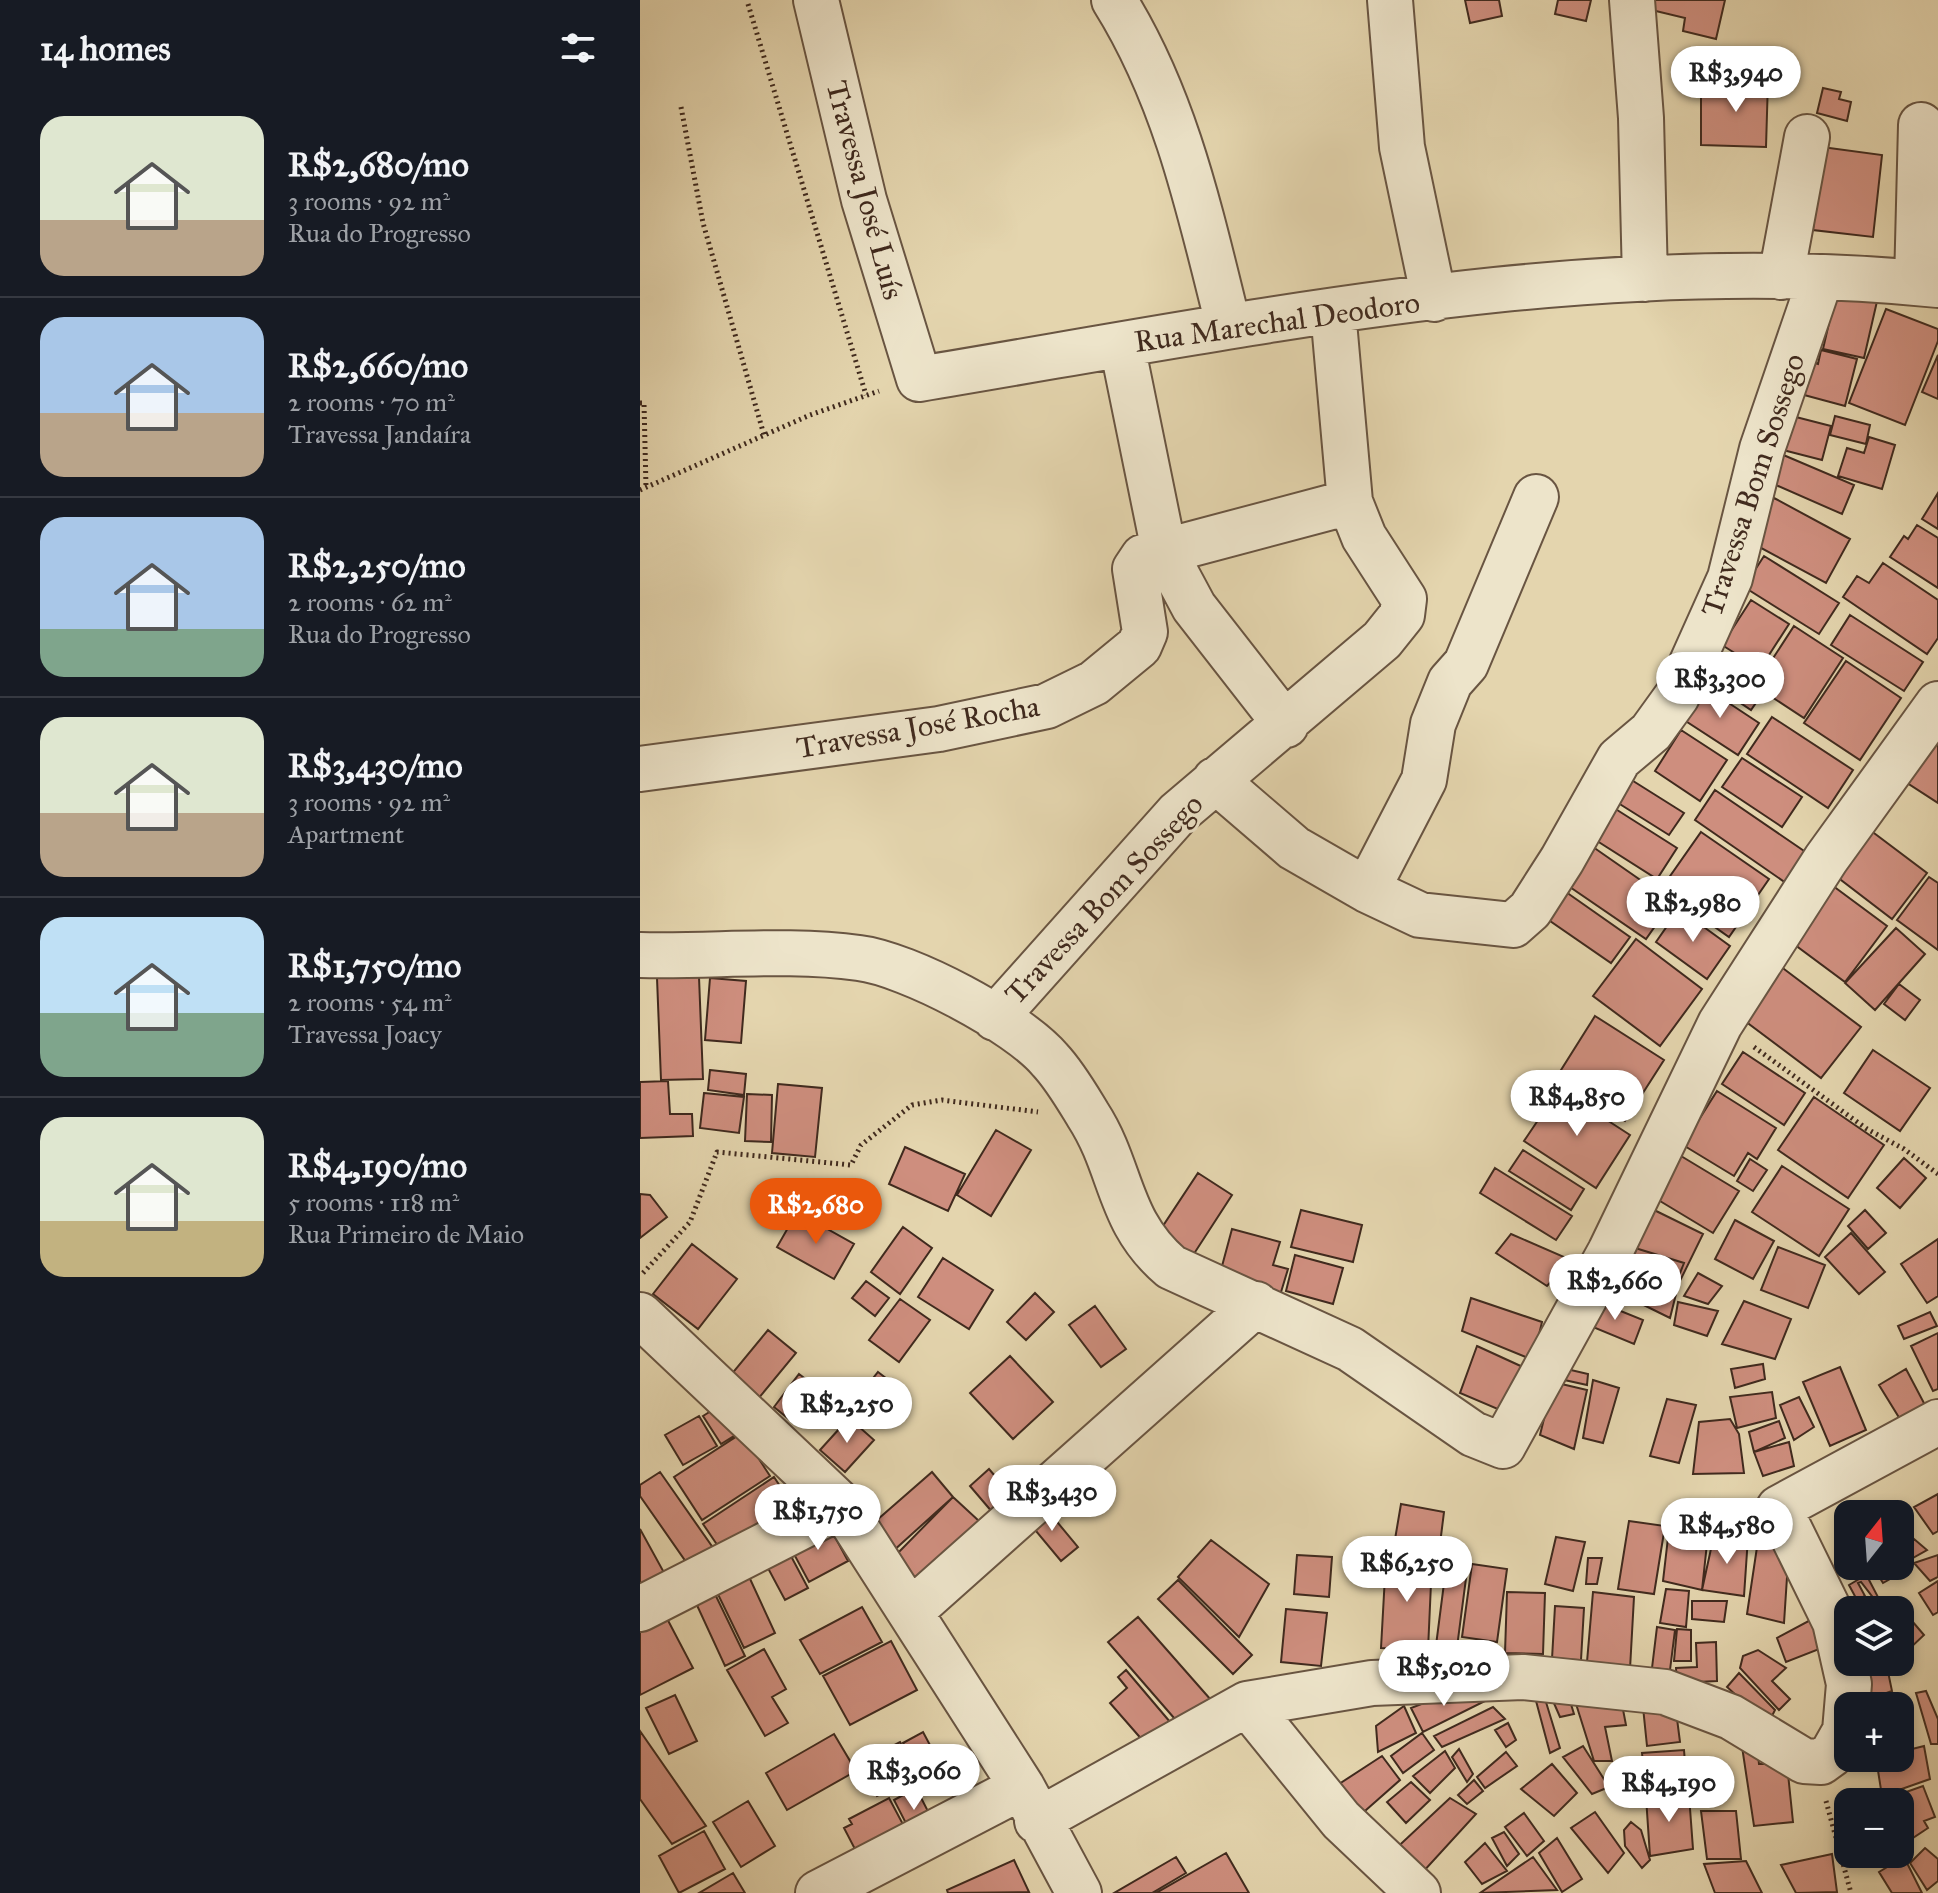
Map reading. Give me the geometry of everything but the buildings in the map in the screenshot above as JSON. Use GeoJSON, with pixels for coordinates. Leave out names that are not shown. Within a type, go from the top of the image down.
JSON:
{"type":"FeatureCollection","features":[{"type":"Feature","properties":{"kind":"street","name":"Travessa José Luís"},"geometry":{"type":"LineString","coordinates":[[816,0],[864,200],[919,379]]}},
{"type":"Feature","properties":{"kind":"street"},"geometry":{"type":"LineString","coordinates":[[1114,0],[1160,90],[1182,145],[1228,324]]}},
{"type":"Feature","properties":{"kind":"street"},"geometry":{"type":"LineString","coordinates":[[1390,0],[1402,147],[1434,299]]}},
{"type":"Feature","properties":{"kind":"street"},"geometry":{"type":"LineString","coordinates":[[1632,0],[1641,118],[1645,279]]}},
{"type":"Feature","properties":{"kind":"street"},"geometry":{"type":"LineString","coordinates":[[1921,125],[1927,284]]}},
{"type":"Feature","properties":{"kind":"street","name":"Travessa Bom Sossego"},"geometry":{"type":"LineString","coordinates":[[1215,780],[1294,848],[1367,890],[1420,915],[1513,925],[1530,910],[1619,759],[1651,732],[1677,696],[1730,578],[1801,278],[1807,137]]}},
{"type":"Feature","properties":{"kind":"street","name":"Rua Marechal Deodoro"},"geometry":{"type":"LineString","coordinates":[[919,379],[1228,324],[1434,299],[1645,279],[1709,275],[1927,284]]}},
{"type":"Feature","properties":{"kind":"street"},"geometry":{"type":"LineString","coordinates":[[1152,556],[1350,502],[1333,311]]}},
{"type":"Feature","properties":{"kind":"street","name":"Travessa José Rocha"},"geometry":{"type":"LineString","coordinates":[[1122,345],[1152,556],[1286,725]]}},
{"type":"Feature","properties":{"kind":"street"},"geometry":{"type":"LineString","coordinates":[[1367,890],[1424,780],[1428,748],[1440,706],[1450,682],[1466,664],[1536,497]]}},
{"type":"Feature","properties":{"kind":"street","name":"Travessa Bom Sossego"},"geometry":{"type":"LineString","coordinates":[[995,1018],[1178,813],[1286,725],[1382,640],[1402,615],[1404,599],[1381,567],[1350,502]]}},
{"type":"Feature","properties":{"kind":"street","name":"Travessa José Rocha"},"geometry":{"type":"LineString","coordinates":[[640,769],[939,729],[1047,706],[1094,683],[1139,646],[1145,632],[1135,569],[1152,556]]}},
{"type":"Feature","properties":{"kind":"street"},"geometry":{"type":"LineString","coordinates":[[640,955],[860,958],[909,971],[995,1018],[1050,1058],[1091,1118],[1135,1227],[1151,1250],[1171,1267],[1350,1349],[1473,1434],[1503,1446],[1610,1252],[1720,1024],[1826,859],[1938,704]]}},
{"type":"Feature","properties":{"kind":"street"},"geometry":{"type":"LineString","coordinates":[[910,1612],[1256,1304]]}},
{"type":"Feature","properties":{"kind":"street"},"geometry":{"type":"LineString","coordinates":[[640,1315],[842,1506],[1029,1804],[1079,1893]]}},
{"type":"Feature","properties":{"kind":"street"},"geometry":{"type":"LineString","coordinates":[[818,1893],[1029,1804],[1247,1704],[1372,1683],[1523,1677],[1613,1684],[1665,1692],[1731,1717],[1794,1756],[1815,1763],[1832,1754],[1841,1743],[1849,1684],[1835,1622],[1779,1508],[1938,1422]]}},
{"type":"Feature","properties":{"kind":"street"},"geometry":{"type":"LineString","coordinates":[[640,1609],[842,1506]]}},
{"type":"Feature","properties":{"kind":"street"},"geometry":{"type":"LineString","coordinates":[[1247,1704],[1341,1820],[1418,1893]]}},
{"type":"Feature","properties":{"kind":"path"},"geometry":{"type":"LineString","coordinates":[[748,4],[866,395]]}},
{"type":"Feature","properties":{"kind":"path"},"geometry":{"type":"LineString","coordinates":[[681,107],[703,223],[764,435]]}},
{"type":"Feature","properties":{"kind":"path"},"geometry":{"type":"LineString","coordinates":[[640,403],[644,403],[643,489],[764,435],[866,395],[919,379]]}},
{"type":"Feature","properties":{"kind":"path"},"geometry":{"type":"LineString","coordinates":[[1720,1024],[1867,1129],[1904,1149],[1938,1174]]}},
{"type":"Feature","properties":{"kind":"path"},"geometry":{"type":"LineString","coordinates":[[640,1276],[690,1222],[717,1152],[851,1165],[861,1145],[912,1105],[942,1100],[1091,1118]]}},
{"type":"Feature","properties":{"kind":"path"},"geometry":{"type":"LineString","coordinates":[[1815,1763],[1851,1893]]}}]}
